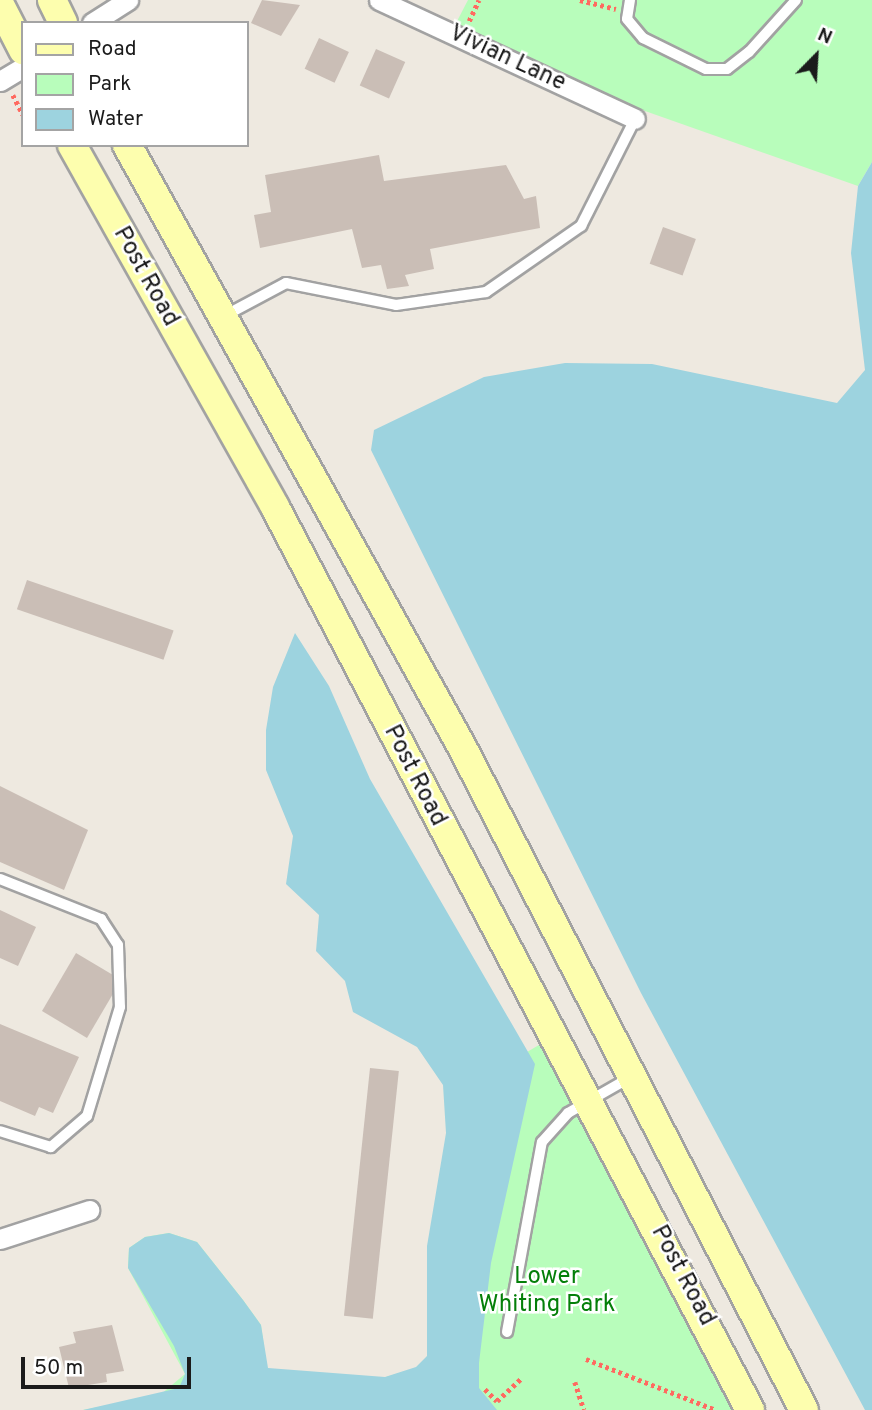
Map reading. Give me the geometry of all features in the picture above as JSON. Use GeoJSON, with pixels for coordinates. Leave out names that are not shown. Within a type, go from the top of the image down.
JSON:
{"type":"FeatureCollection","features":[{"type":"Feature","properties":{"kind":"main road"},"geometry":{"type":"LineString","coordinates":[[52,0],[62,21]]}},
{"type":"Feature","properties":{"kind":"main road"},"geometry":{"type":"LineString","coordinates":[[0,5],[21,46]]}},
{"type":"Feature","properties":{"kind":"main road","name":"Post Road"},"geometry":{"type":"LineString","coordinates":[[73,147],[281,519],[750,1410]]}},
{"type":"Feature","properties":{"kind":"main road","name":"Post Road"},"geometry":{"type":"LineString","coordinates":[[128,147],[220,319],[347,533],[804,1410]]}},
{"type":"Feature","properties":{"kind":"street"},"geometry":{"type":"LineString","coordinates":[[95,21],[128,0]]}},
{"type":"Feature","properties":{"kind":"street","name":"Vivian Lane"},"geometry":{"type":"LineString","coordinates":[[379,0],[635,119]]}},
{"type":"Feature","properties":{"kind":"street"},"geometry":{"type":"LineString","coordinates":[[0,81],[21,68]]}},
{"type":"Feature","properties":{"kind":"street"},"geometry":{"type":"LineString","coordinates":[[0,1239],[89,1210]]}},
{"type":"Feature","properties":{"kind":"lane"},"geometry":{"type":"LineString","coordinates":[[629,4],[627,19],[643,38],[706,69],[727,69],[796,0]]}},
{"type":"Feature","properties":{"kind":"lane"},"geometry":{"type":"LineString","coordinates":[[220,319],[286,283],[396,305],[486,292],[581,226],[635,119]]}},
{"type":"Feature","properties":{"kind":"lane"},"geometry":{"type":"LineString","coordinates":[[0,879],[101,919],[118,945],[120,1007],[87,1116],[51,1147],[0,1131]]}},
{"type":"Feature","properties":{"kind":"lane"},"geometry":{"type":"LineString","coordinates":[[506,1332],[536,1159],[556,1121],[632,1076]]}},
{"type":"Feature","properties":{"kind":"path"},"geometry":{"type":"LineString","coordinates":[[580,0],[607,10],[629,4]]}},
{"type":"Feature","properties":{"kind":"path"},"geometry":{"type":"LineString","coordinates":[[586,1359],[716,1410]]}},
{"type":"Feature","properties":{"kind":"path"},"geometry":{"type":"LineString","coordinates":[[485,1389],[497,1401],[521,1379]]}},
{"type":"Feature","properties":{"kind":"path"},"geometry":{"type":"LineString","coordinates":[[575,1382],[584,1410]]}},
{"type":"Feature","properties":{"kind":"green space"},"geometry":{"type":"Polygon","coordinates":[[[468,0],[872,0],[872,162],[858,186],[645,111],[455,25],[468,0]]]}},
{"type":"Feature","properties":{"kind":"green space","name":"Lower Whiting Park"},"geometry":{"type":"Polygon","coordinates":[[[544,1042],[736,1410],[83,1410],[160,1395],[185,1374],[128,1268],[129,1248],[145,1237],[169,1233],[197,1242],[243,1300],[261,1325],[267,1369],[345,1378],[386,1377],[417,1368],[428,1356],[522,1055],[544,1042]]]}},
{"type":"Feature","properties":{"kind":"water"},"geometry":{"type":"Polygon","coordinates":[[[872,162],[872,1410],[865,1410],[641,993],[371,450],[374,430],[484,377],[565,363],[652,364],[837,403],[865,370],[851,253],[858,186],[872,162]]]}},
{"type":"Feature","properties":{"kind":"water"},"geometry":{"type":"Polygon","coordinates":[[[295,633],[329,686],[370,779],[535,1064],[491,1263],[479,1363],[479,1388],[497,1410],[83,1410],[179,1388],[185,1374],[174,1346],[128,1268],[129,1248],[145,1237],[169,1233],[197,1242],[243,1300],[261,1325],[268,1368],[385,1377],[416,1367],[427,1356],[427,1246],[446,1133],[443,1085],[417,1047],[353,1012],[345,981],[316,951],[319,915],[286,884],[293,836],[266,770],[266,730],[273,687],[295,633]]]}},
{"type":"Feature","properties":{"kind":"building"},"geometry":{"type":"Polygon","coordinates":[[[262,0],[300,5],[281,36],[251,23],[262,0]]]}},
{"type":"Feature","properties":{"kind":"building"},"geometry":{"type":"Polygon","coordinates":[[[319,38],[349,52],[335,83],[305,69],[319,38]]]}},
{"type":"Feature","properties":{"kind":"building"},"geometry":{"type":"Polygon","coordinates":[[[376,49],[405,62],[389,99],[360,86],[376,49]]]}},
{"type":"Feature","properties":{"kind":"building"},"geometry":{"type":"Polygon","coordinates":[[[379,155],[384,181],[506,165],[524,199],[536,196],[540,228],[430,249],[434,269],[405,275],[409,286],[387,289],[381,265],[362,268],[352,229],[260,248],[254,215],[271,212],[265,175],[379,155]]]}},
{"type":"Feature","properties":{"kind":"building"},"geometry":{"type":"Polygon","coordinates":[[[663,227],[696,239],[683,276],[650,264],[663,227]]]}},
{"type":"Feature","properties":{"kind":"building"},"geometry":{"type":"Polygon","coordinates":[[[27,580],[174,630],[163,660],[17,609],[27,580]]]}},
{"type":"Feature","properties":{"kind":"building"},"geometry":{"type":"Polygon","coordinates":[[[0,786],[88,830],[64,890],[0,862],[0,786]]]}},
{"type":"Feature","properties":{"kind":"building"},"geometry":{"type":"Polygon","coordinates":[[[0,910],[36,927],[18,966],[0,958],[0,910]]]}},
{"type":"Feature","properties":{"kind":"building"},"geometry":{"type":"Polygon","coordinates":[[[76,953],[113,975],[117,987],[87,1038],[42,1011],[76,953]]]}},
{"type":"Feature","properties":{"kind":"building"},"geometry":{"type":"Polygon","coordinates":[[[0,1024],[79,1057],[53,1113],[39,1107],[35,1116],[0,1101],[0,1024]]]}},
{"type":"Feature","properties":{"kind":"building"},"geometry":{"type":"Polygon","coordinates":[[[370,1068],[399,1071],[373,1319],[344,1316],[370,1068]]]}},
{"type":"Feature","properties":{"kind":"building"},"geometry":{"type":"Polygon","coordinates":[[[112,1325],[124,1371],[106,1374],[107,1382],[69,1388],[59,1347],[76,1343],[73,1332],[112,1325]]]}}]}
